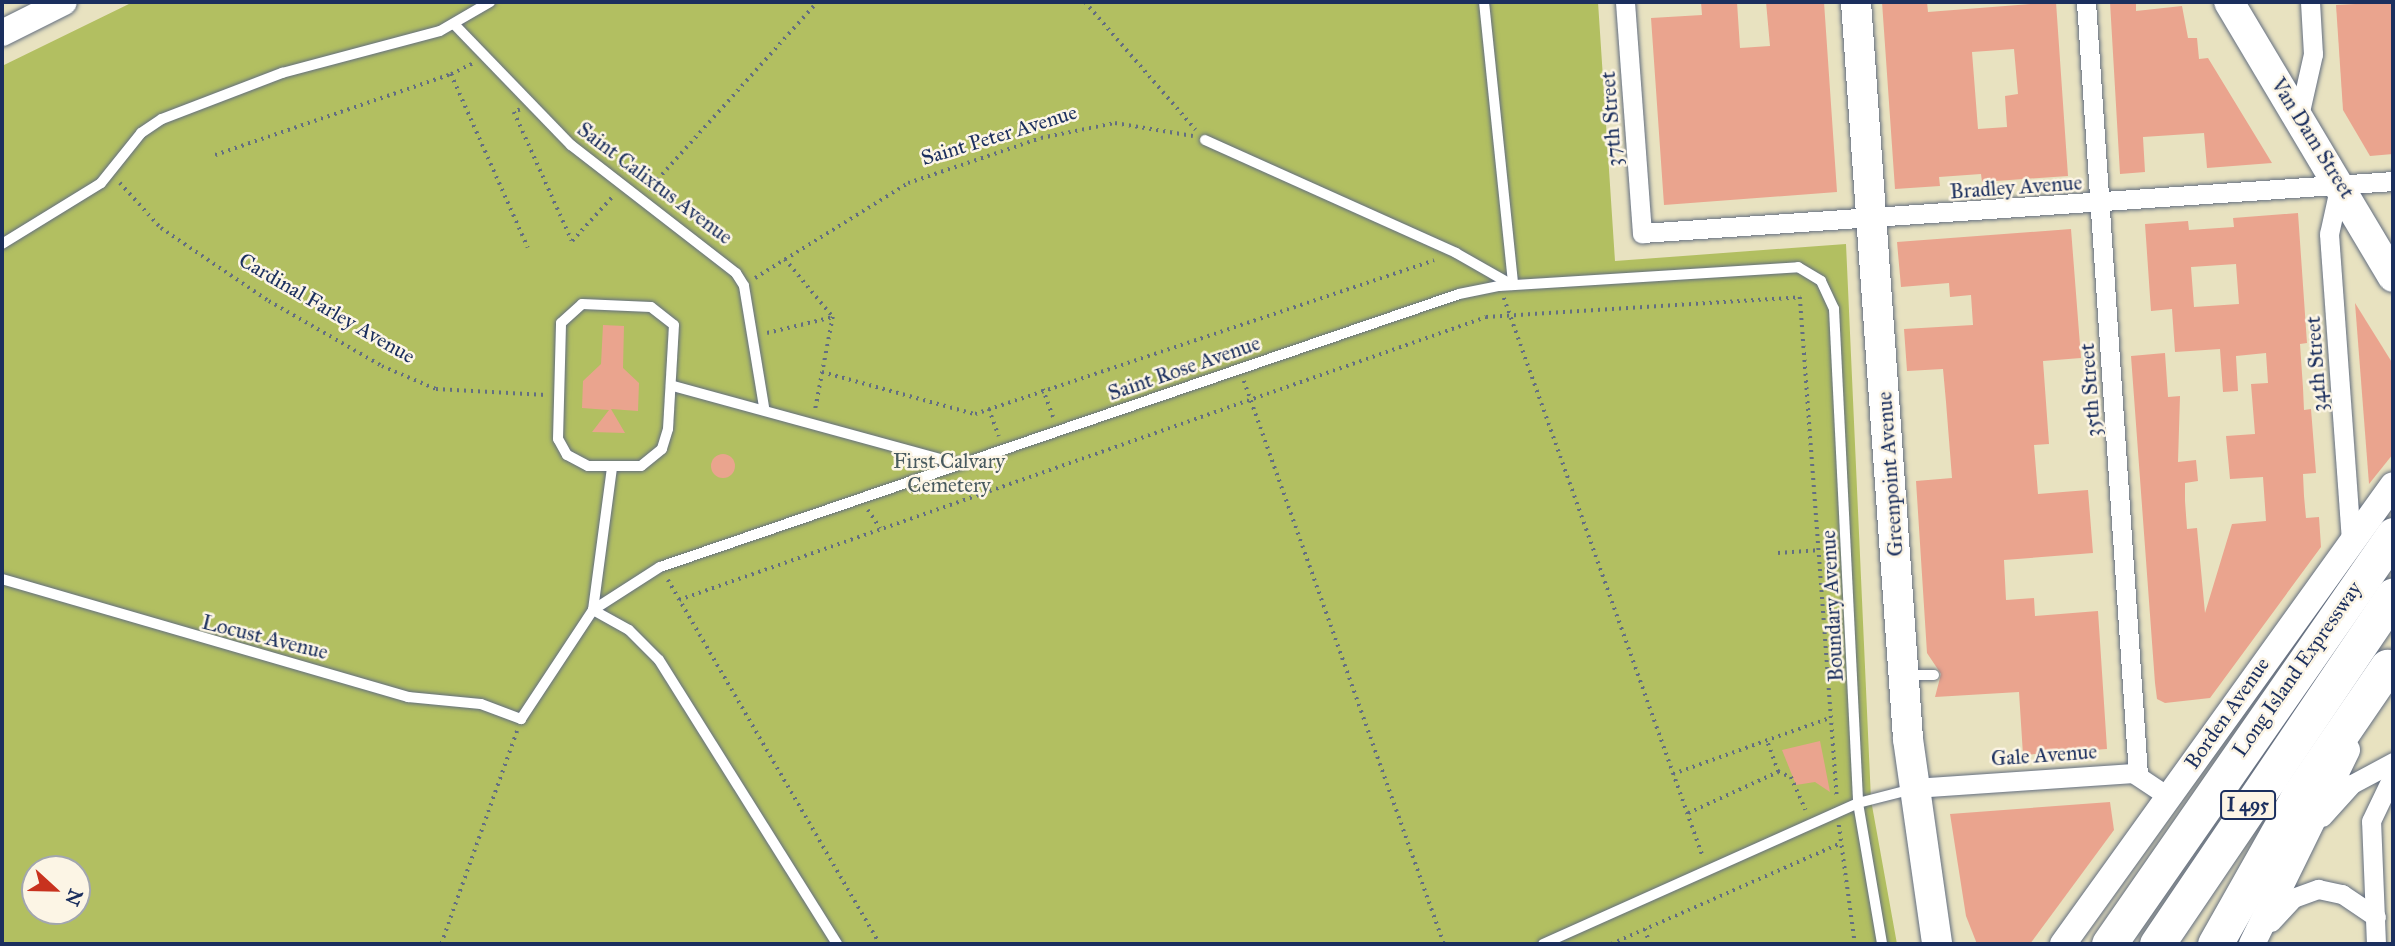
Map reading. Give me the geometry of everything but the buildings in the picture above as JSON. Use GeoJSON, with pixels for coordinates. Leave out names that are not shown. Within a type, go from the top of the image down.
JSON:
{"type":"FeatureCollection","features":[{"type":"Feature","properties":{"kind":"highway","name":"Long Island Expressway"},"geometry":{"type":"LineString","coordinates":[[2109,944],[2313,644],[2393,535]]}},
{"type":"Feature","properties":{"kind":"highway","name":"Long Island Expressway"},"geometry":{"type":"LineString","coordinates":[[2157,944],[2341,666],[2393,595]]}},
{"type":"Feature","properties":{"kind":"highway"},"geometry":{"type":"LineString","coordinates":[[2215,944],[2298,797],[2390,662]]}},
{"type":"Feature","properties":{"kind":"highway"},"geometry":{"type":"LineString","coordinates":[[2098,944],[2146,889]]}},
{"type":"Feature","properties":{"kind":"main road"},"geometry":{"type":"LineString","coordinates":[[2,33],[64,2]]}},
{"type":"Feature","properties":{"kind":"main road","name":"Greenpoint Avenue"},"geometry":{"type":"LineString","coordinates":[[1856,2],[1904,675],[1914,788],[1937,944]]}},
{"type":"Feature","properties":{"kind":"main road","name":"Van Dam Street"},"geometry":{"type":"LineString","coordinates":[[2229,2],[2340,184],[2393,277]]}},
{"type":"Feature","properties":{"kind":"main road","name":"Borden Avenue"},"geometry":{"type":"LineString","coordinates":[[2063,944],[2393,485]]}},
{"type":"Feature","properties":{"kind":"main road"},"geometry":{"type":"LineString","coordinates":[[2252,944],[2390,662]]}},
{"type":"Feature","properties":{"kind":"street","name":"37th Street"},"geometry":{"type":"LineString","coordinates":[[1625,2],[1642,233]]}},
{"type":"Feature","properties":{"kind":"street","name":"35th Street"},"geometry":{"type":"LineString","coordinates":[[2086,2],[2138,775]]}},
{"type":"Feature","properties":{"kind":"street"},"geometry":{"type":"LineString","coordinates":[[2299,116],[2313,54],[2310,2]]}},
{"type":"Feature","properties":{"kind":"street","name":"Bradley Avenue"},"geometry":{"type":"LineString","coordinates":[[1642,233],[1871,220],[2393,181]]}},
{"type":"Feature","properties":{"kind":"street","name":"34th Street"},"geometry":{"type":"LineString","coordinates":[[2340,184],[2329,234],[2351,541]]}},
{"type":"Feature","properties":{"kind":"street"},"geometry":{"type":"LineString","coordinates":[[2277,889],[2332,804],[2362,776],[2393,762]]}},
{"type":"Feature","properties":{"kind":"street"},"geometry":{"type":"LineString","coordinates":[[2138,775],[2169,797]]}},
{"type":"Feature","properties":{"kind":"street","name":"Gale Avenue"},"geometry":{"type":"LineString","coordinates":[[1914,788],[2138,775]]}},
{"type":"Feature","properties":{"kind":"street"},"geometry":{"type":"LineString","coordinates":[[2376,944],[2371,821],[2393,775]]}},
{"type":"Feature","properties":{"kind":"street"},"geometry":{"type":"LineString","coordinates":[[2252,944],[2285,905],[2308,890],[2342,894],[2376,917]]}},
{"type":"Feature","properties":{"kind":"lane"},"geometry":{"type":"LineString","coordinates":[[2,244],[114,172],[141,133],[181,110],[455,25],[490,2]]}},
{"type":"Feature","properties":{"kind":"lane"},"geometry":{"type":"LineString","coordinates":[[1483,2],[1513,285]]}},
{"type":"Feature","properties":{"kind":"lane","name":"Saint Calixtus Avenue"},"geometry":{"type":"LineString","coordinates":[[455,25],[531,105],[623,184],[718,253],[744,286]]}},
{"type":"Feature","properties":{"kind":"lane"},"geometry":{"type":"LineString","coordinates":[[1205,140],[1456,253],[1513,285]]}},
{"type":"Feature","properties":{"kind":"lane","name":"Saint Rose Avenue"},"geometry":{"type":"LineString","coordinates":[[593,610],[660,567],[958,464],[1500,286],[1781,266],[1811,274]]}},
{"type":"Feature","properties":{"kind":"lane","name":"Boundary Avenue"},"geometry":{"type":"LineString","coordinates":[[1811,274],[1826,288],[1834,309],[1858,803],[1882,944]]}},
{"type":"Feature","properties":{"kind":"lane"},"geometry":{"type":"LineString","coordinates":[[744,286],[764,407]]}},
{"type":"Feature","properties":{"kind":"lane"},"geometry":{"type":"LineString","coordinates":[[589,303],[642,305],[665,314],[676,334],[673,386],[666,440],[656,457],[641,466],[612,468],[588,467],[567,455],[558,439],[557,395],[561,323],[575,306],[589,303]]}},
{"type":"Feature","properties":{"kind":"lane"},"geometry":{"type":"LineString","coordinates":[[673,386],[813,420],[958,464]]}},
{"type":"Feature","properties":{"kind":"lane"},"geometry":{"type":"LineString","coordinates":[[521,719],[593,610],[612,468]]}},
{"type":"Feature","properties":{"kind":"lane","name":"Locust Avenue"},"geometry":{"type":"LineString","coordinates":[[2,579],[408,697],[481,704],[521,719]]}},
{"type":"Feature","properties":{"kind":"lane"},"geometry":{"type":"LineString","coordinates":[[593,610],[629,631],[659,660],[837,944]]}},
{"type":"Feature","properties":{"kind":"lane"},"geometry":{"type":"LineString","coordinates":[[1904,675],[1934,675]]}},
{"type":"Feature","properties":{"kind":"lane"},"geometry":{"type":"LineString","coordinates":[[1543,944],[1858,803],[1914,788]]}},
{"type":"Feature","properties":{"kind":"path"},"geometry":{"type":"LineString","coordinates":[[642,197],[817,2]]}},
{"type":"Feature","properties":{"kind":"path"},"geometry":{"type":"LineString","coordinates":[[1085,2],[1205,140]]}},
{"type":"Feature","properties":{"kind":"path"},"geometry":{"type":"LineString","coordinates":[[215,155],[451,74],[484,58]]}},
{"type":"Feature","properties":{"kind":"path"},"geometry":{"type":"LineString","coordinates":[[451,74],[528,248]]}},
{"type":"Feature","properties":{"kind":"path"},"geometry":{"type":"LineString","coordinates":[[531,105],[514,112],[572,242],[623,184]]}},
{"type":"Feature","properties":{"kind":"path","name":"Saint Peter Avenue"},"geometry":{"type":"LineString","coordinates":[[744,286],[784,258],[908,183],[1041,138],[1133,123],[1205,140]]}},
{"type":"Feature","properties":{"kind":"path","name":"Cardinal Farley Avenue"},"geometry":{"type":"LineString","coordinates":[[114,172],[128,197],[162,228],[269,301],[382,366],[436,389],[557,395]]}},
{"type":"Feature","properties":{"kind":"path"},"geometry":{"type":"LineString","coordinates":[[822,372],[956,414],[989,409],[1456,253]]}},
{"type":"Feature","properties":{"kind":"path"},"geometry":{"type":"LineString","coordinates":[[784,258],[833,317]]}},
{"type":"Feature","properties":{"kind":"path"},"geometry":{"type":"LineString","coordinates":[[1500,286],[1708,870]]}},
{"type":"Feature","properties":{"kind":"path"},"geometry":{"type":"LineString","coordinates":[[679,600],[1249,397],[1509,314],[1800,297],[1829,718],[1841,843],[1855,944]]}},
{"type":"Feature","properties":{"kind":"path"},"geometry":{"type":"LineString","coordinates":[[751,337],[833,317]]}},
{"type":"Feature","properties":{"kind":"path"},"geometry":{"type":"LineString","coordinates":[[813,420],[833,317]]}},
{"type":"Feature","properties":{"kind":"path"},"geometry":{"type":"LineString","coordinates":[[1044,390],[1057,431]]}},
{"type":"Feature","properties":{"kind":"path"},"geometry":{"type":"LineString","coordinates":[[1249,397],[1444,944]]}},
{"type":"Feature","properties":{"kind":"path"},"geometry":{"type":"LineString","coordinates":[[989,409],[1003,449]]}},
{"type":"Feature","properties":{"kind":"path"},"geometry":{"type":"LineString","coordinates":[[863,497],[880,528]]}},
{"type":"Feature","properties":{"kind":"path"},"geometry":{"type":"LineString","coordinates":[[1778,553],[1817,550]]}},
{"type":"Feature","properties":{"kind":"path"},"geometry":{"type":"LineString","coordinates":[[660,567],[880,944]]}},
{"type":"Feature","properties":{"kind":"path"},"geometry":{"type":"LineString","coordinates":[[1673,774],[1829,718]]}},
{"type":"Feature","properties":{"kind":"path"},"geometry":{"type":"LineString","coordinates":[[441,944],[521,719]]}},
{"type":"Feature","properties":{"kind":"path"},"geometry":{"type":"LineString","coordinates":[[1766,739],[1778,772]]}},
{"type":"Feature","properties":{"kind":"path"},"geometry":{"type":"LineString","coordinates":[[1688,813],[1778,772],[1791,777],[1812,824]]}},
{"type":"Feature","properties":{"kind":"path"},"geometry":{"type":"LineString","coordinates":[[1611,944],[1841,843]]}},
{"type":"Feature","properties":{"kind":"path"},"geometry":{"type":"LineString","coordinates":[[1645,929],[1650,944]]}},
{"type":"Feature","properties":{"kind":"green space","name":"First Calvary Cemetery"},"geometry":{"type":"Polygon","coordinates":[[[133,2],[1598,2],[1615,261],[1846,244],[1871,800],[1897,944],[2,944],[2,66],[133,2]]]}}]}
